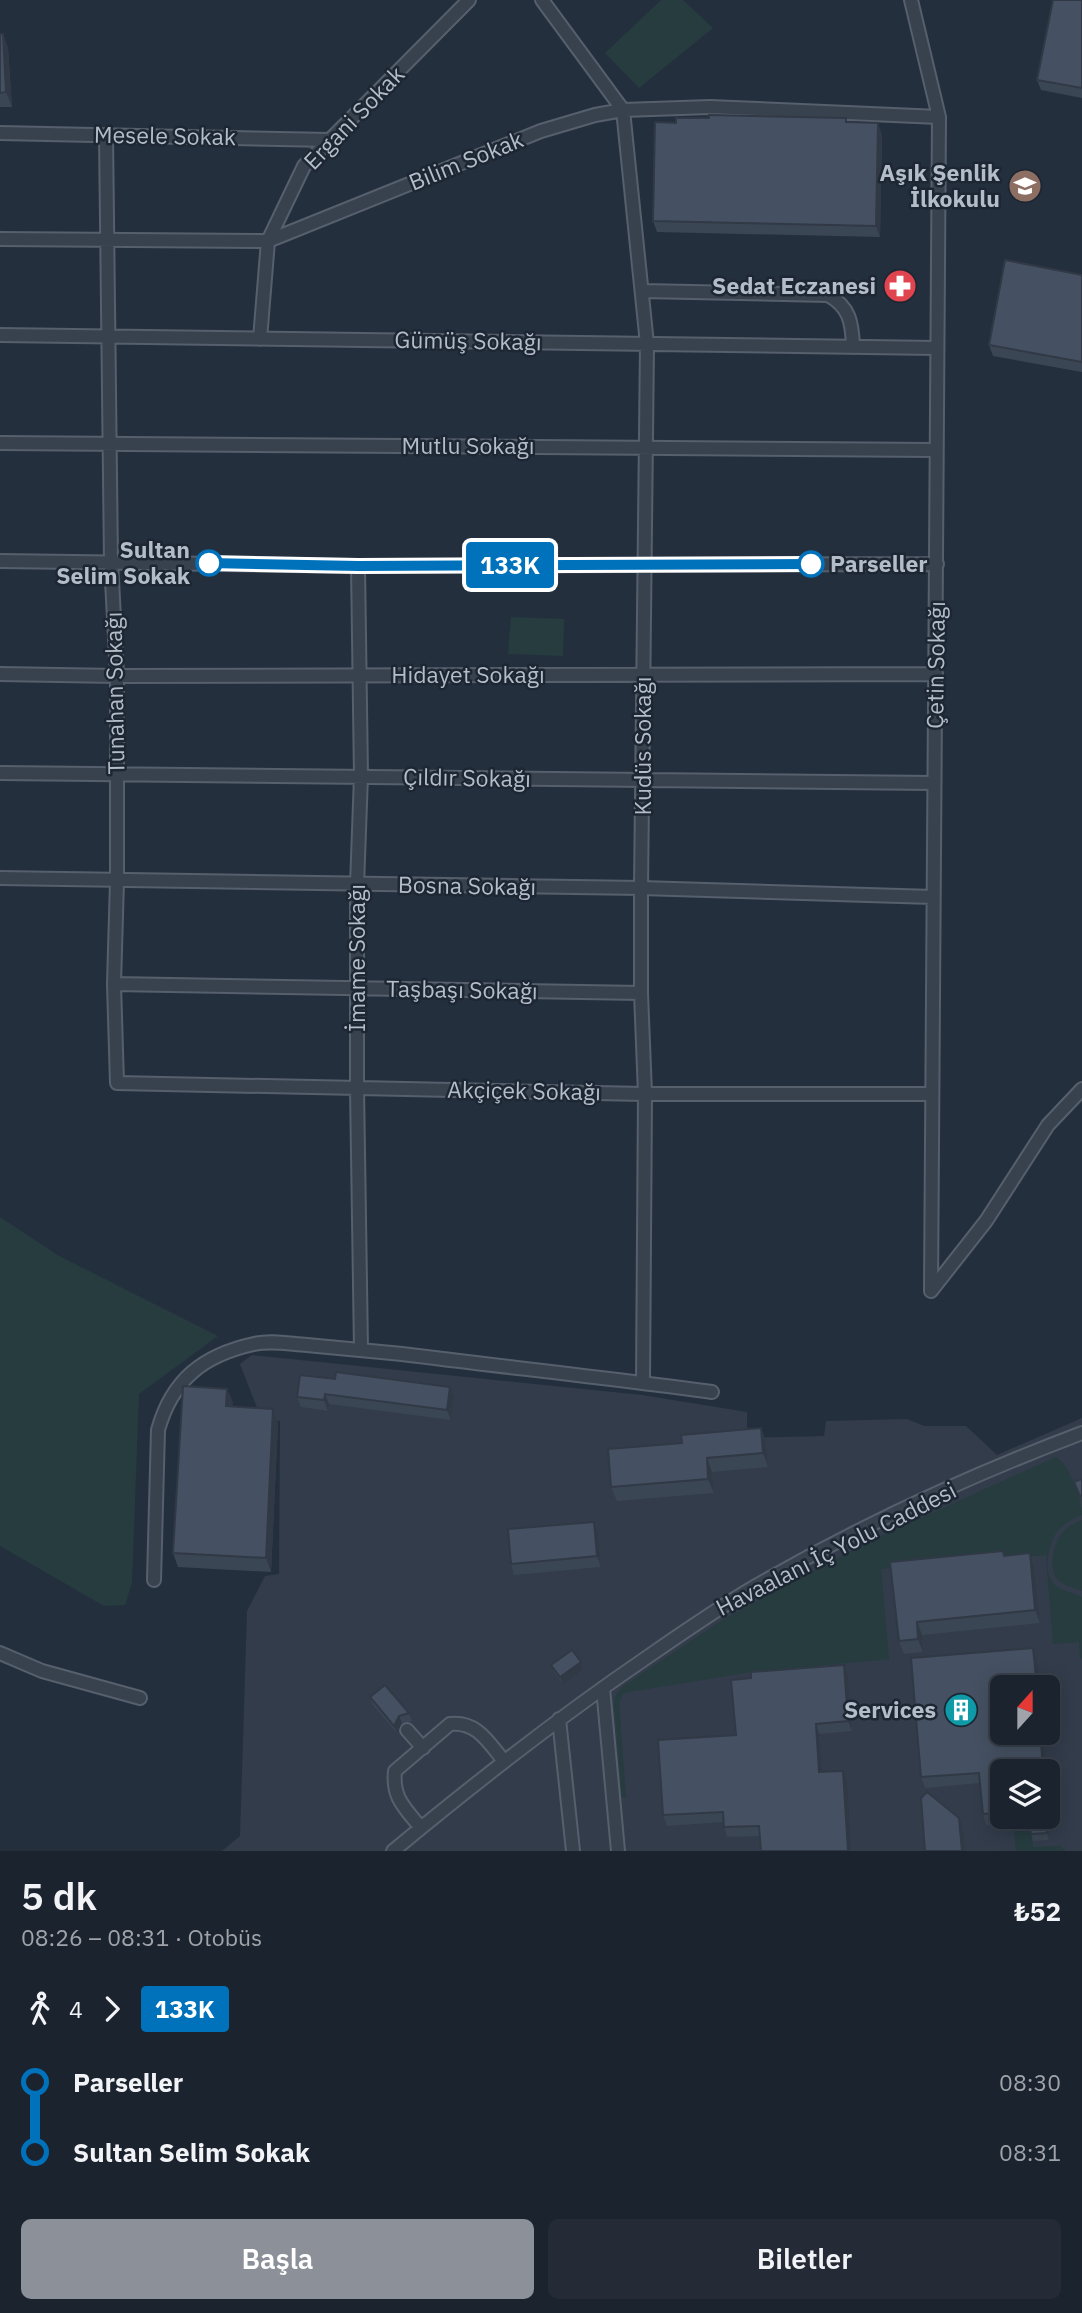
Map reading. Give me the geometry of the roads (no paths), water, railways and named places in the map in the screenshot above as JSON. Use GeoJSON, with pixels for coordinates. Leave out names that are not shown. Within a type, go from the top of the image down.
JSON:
{"type":"FeatureCollection","features":[{"type":"Feature","properties":{"kind":"street","name":"Ergani Sokak"},"geometry":{"type":"LineString","coordinates":[[260,339],[268,241],[304,166],[469,0]]}},
{"type":"Feature","properties":{"kind":"street"},"geometry":{"type":"LineString","coordinates":[[542,0],[624,110]]}},
{"type":"Feature","properties":{"kind":"street","name":"Çetin Sokağı"},"geometry":{"type":"LineString","coordinates":[[911,0],[939,117],[931,1291],[986,1221],[1048,1125],[1082,1089]]}},
{"type":"Feature","properties":{"kind":"street","name":"Bilim Sokak"},"geometry":{"type":"LineString","coordinates":[[0,239],[268,241],[541,131],[595,115],[624,110],[710,107],[939,117]]}},
{"type":"Feature","properties":{"kind":"street","name":"Kudüs Sokağı"},"geometry":{"type":"LineString","coordinates":[[624,110],[648,344],[641,888],[645,1094],[643,1383]]}},
{"type":"Feature","properties":{"kind":"street","name":"Mesele Sokak"},"geometry":{"type":"LineString","coordinates":[[0,132],[330,140]]}},
{"type":"Feature","properties":{"kind":"street","name":"Tunahan Sokağı"},"geometry":{"type":"LineString","coordinates":[[106,135],[111,561],[117,676],[114,984],[117,1083]]}},
{"type":"Feature","properties":{"kind":"street"},"geometry":{"type":"LineString","coordinates":[[643,291],[828,295],[839,301],[848,312],[853,346]]}},
{"type":"Feature","properties":{"kind":"street","name":"Gümüş Sokağı"},"geometry":{"type":"LineString","coordinates":[[0,335],[936,348]]}},
{"type":"Feature","properties":{"kind":"street","name":"Mutlu Sokağı"},"geometry":{"type":"LineString","coordinates":[[0,443],[935,450]]}},
{"type":"Feature","properties":{"kind":"street"},"geometry":{"type":"LineString","coordinates":[[0,561],[358,566],[937,565]]}},
{"type":"Feature","properties":{"kind":"street","name":"İmame Sokağı"},"geometry":{"type":"LineString","coordinates":[[358,566],[361,776],[356,885],[356,1088],[361,1349]]}},
{"type":"Feature","properties":{"kind":"street","name":"Hidayet Sokağı"},"geometry":{"type":"LineString","coordinates":[[0,674],[936,674]]}},
{"type":"Feature","properties":{"kind":"street","name":"Çıldır Sokağı"},"geometry":{"type":"LineString","coordinates":[[0,773],[642,782],[934,783]]}},
{"type":"Feature","properties":{"kind":"street","name":"Bosna Sokağı"},"geometry":{"type":"LineString","coordinates":[[0,878],[641,888],[933,897]]}},
{"type":"Feature","properties":{"kind":"street","name":"Taşbaşı Sokağı"},"geometry":{"type":"LineString","coordinates":[[114,984],[641,993]]}},
{"type":"Feature","properties":{"kind":"street","name":"Akçiçek Sokağı"},"geometry":{"type":"LineString","coordinates":[[117,1083],[645,1094],[932,1094]]}},
{"type":"Feature","properties":{"kind":"street"},"geometry":{"type":"LineString","coordinates":[[154,1580],[158,1430],[164,1408],[173,1391],[188,1375],[220,1355],[257,1343],[274,1342],[361,1349],[712,1392]]}},
{"type":"Feature","properties":{"kind":"street","name":"Havaalanı İç Yolu Caddesi"},"geometry":{"type":"LineString","coordinates":[[393,1851],[559,1719],[717,1610],[788,1569],[907,1508],[1082,1433]]}},
{"type":"Feature","properties":{"kind":"street"},"geometry":{"type":"LineString","coordinates":[[0,1653],[42,1671],[140,1698]]}},
{"type":"Feature","properties":{"kind":"street"},"geometry":{"type":"LineString","coordinates":[[603,1688],[618,1851]]}},
{"type":"Feature","properties":{"kind":"street"},"geometry":{"type":"LineString","coordinates":[[559,1719],[573,1851]]}},
{"type":"Feature","properties":{"kind":"street"},"geometry":{"type":"LineString","coordinates":[[421,1828],[401,1804],[394,1786],[395,1771],[450,1724],[461,1723],[477,1729],[504,1761]]}},
{"type":"Feature","properties":{"kind":"street"},"geometry":{"type":"LineString","coordinates":[[407,1730],[423,1748]]}},
{"type":"Feature","properties":{"kind":"place","name":"Aşık Şenlik İlkokulu"},"geometry":{"type":"Point","coordinates":[1025,186]}},
{"type":"Feature","properties":{"kind":"place","name":"Sedat Eczanesi"},"geometry":{"type":"Point","coordinates":[900,286]}},
{"type":"Feature","properties":{"kind":"place","name":"Sultan Selim Sokak"},"geometry":{"type":"Point","coordinates":[209,563]}},
{"type":"Feature","properties":{"kind":"place","name":"Parseller"},"geometry":{"type":"Point","coordinates":[811,564]}},
{"type":"Feature","properties":{"kind":"place","name":"Services"},"geometry":{"type":"Point","coordinates":[961,1710]}}]}
